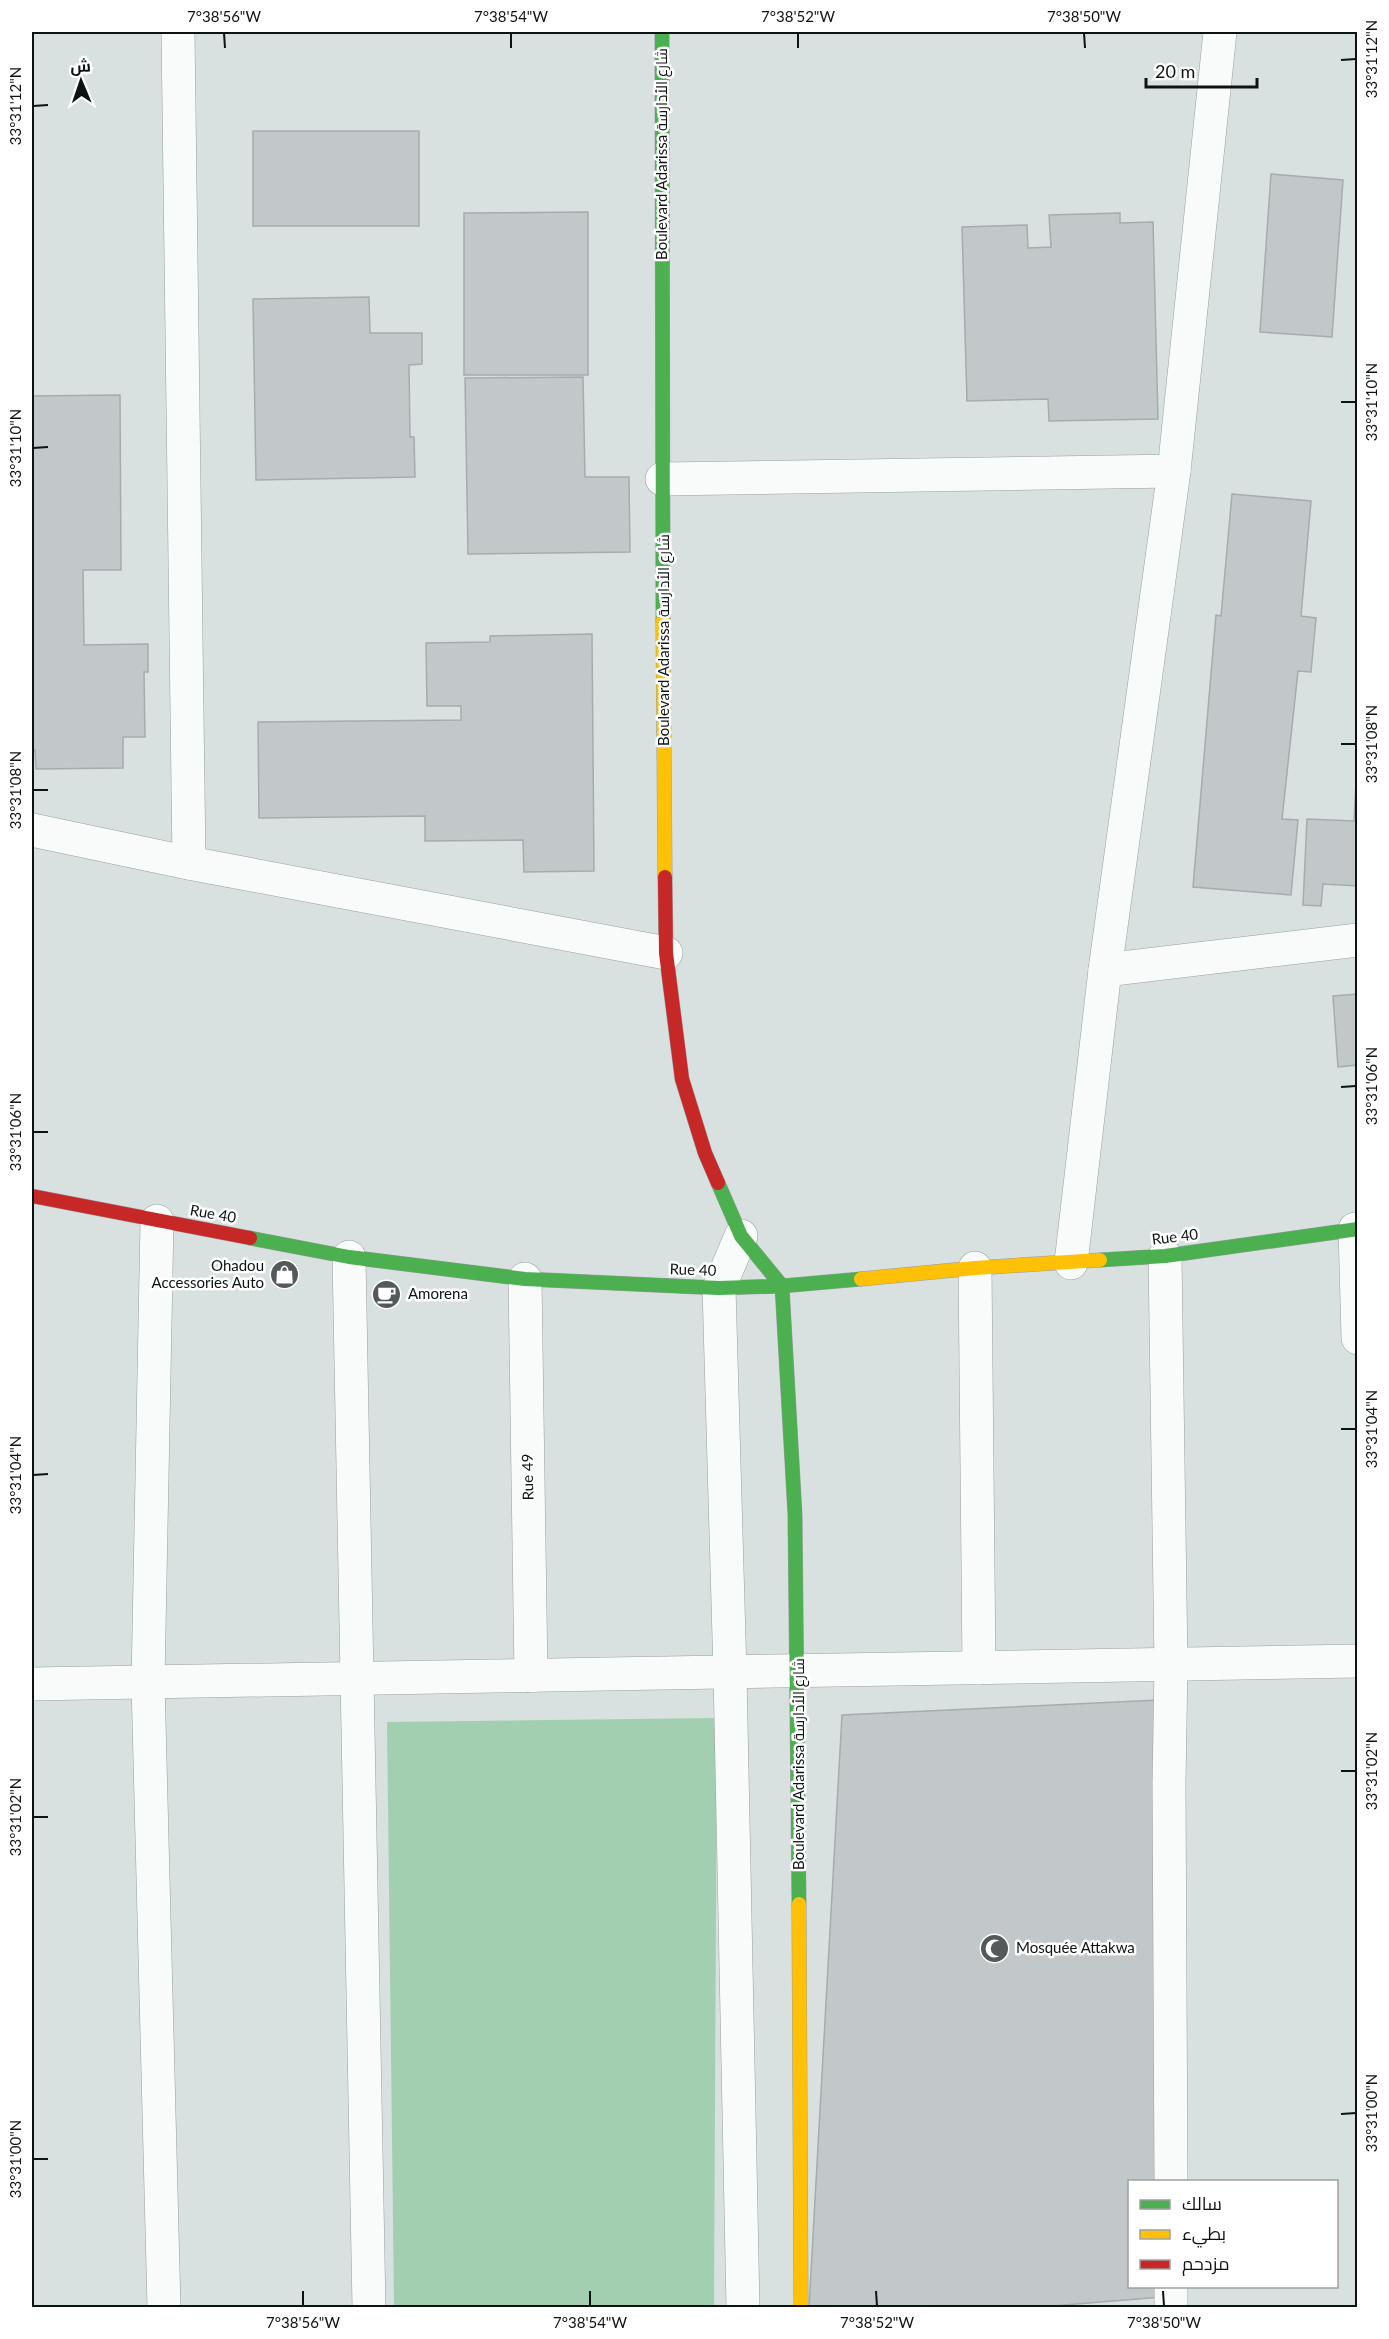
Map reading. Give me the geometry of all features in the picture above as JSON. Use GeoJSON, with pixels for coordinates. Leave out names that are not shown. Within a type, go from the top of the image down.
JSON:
{"type":"FeatureCollection","features":[{"type":"Feature","properties":{"kind":"street"},"geometry":{"type":"LineString","coordinates":[[178,32],[189,863]]}},
{"type":"Feature","properties":{"kind":"street","name":"Boulevard Adarissa شارع الأدارسة"},"geometry":{"type":"LineString","coordinates":[[662,32],[662,479],[666,953],[682,1078],[705,1153],[741,1236],[782,1286],[795,1515],[798,1672],[801,2307]]}},
{"type":"Feature","properties":{"kind":"street"},"geometry":{"type":"LineString","coordinates":[[1071,1263],[1105,970],[1174,471],[1220,32]]}},
{"type":"Feature","properties":{"kind":"street"},"geometry":{"type":"LineString","coordinates":[[662,479],[1174,471]]}},
{"type":"Feature","properties":{"kind":"street"},"geometry":{"type":"LineString","coordinates":[[32,830],[189,863],[666,953]]}},
{"type":"Feature","properties":{"kind":"street"},"geometry":{"type":"LineString","coordinates":[[1105,970],[1358,940]]}},
{"type":"Feature","properties":{"kind":"street","name":"Rue 40"},"geometry":{"type":"LineString","coordinates":[[32,1196],[349,1257],[525,1279],[719,1288],[782,1286],[975,1268],[1165,1256],[1356,1229]]}},
{"type":"Feature","properties":{"kind":"street"},"geometry":{"type":"LineString","coordinates":[[157,1221],[148,1682],[164,2307]]}},
{"type":"Feature","properties":{"kind":"street"},"geometry":{"type":"LineString","coordinates":[[1356,1229],[1358,1338]]}},
{"type":"Feature","properties":{"kind":"street"},"geometry":{"type":"LineString","coordinates":[[741,1236],[719,1288],[730,1673],[743,2307]]}},
{"type":"Feature","properties":{"kind":"street"},"geometry":{"type":"LineString","coordinates":[[1165,1256],[1171,1665],[1170,2180]]}},
{"type":"Feature","properties":{"kind":"street"},"geometry":{"type":"LineString","coordinates":[[349,1257],[369,2307]]}},
{"type":"Feature","properties":{"kind":"street"},"geometry":{"type":"LineString","coordinates":[[975,1268],[979,1668]]}},
{"type":"Feature","properties":{"kind":"street","name":"Rue 49"},"geometry":{"type":"LineString","coordinates":[[525,1279],[531,1676]]}},
{"type":"Feature","properties":{"kind":"street"},"geometry":{"type":"LineString","coordinates":[[32,1684],[1358,1661]]}},
{"type":"Feature","properties":{"kind":"street"},"geometry":{"type":"LineString","coordinates":[[1171,2288],[1171,2307]]}},
{"type":"Feature","properties":{"kind":"green space"},"geometry":{"type":"Polygon","coordinates":[[[717,1718],[714,2307],[394,2305],[387,1722],[717,1718]]]}},
{"type":"Feature","properties":{"kind":"building"},"geometry":{"type":"Polygon","coordinates":[[[253,131],[419,131],[419,226],[253,226],[253,131]]]}},
{"type":"Feature","properties":{"kind":"building"},"geometry":{"type":"Polygon","coordinates":[[[1271,174],[1343,180],[1332,337],[1260,332],[1271,174]]]}},
{"type":"Feature","properties":{"kind":"building"},"geometry":{"type":"Polygon","coordinates":[[[588,212],[588,375],[464,375],[464,213],[588,212]]]}},
{"type":"Feature","properties":{"kind":"building"},"geometry":{"type":"Polygon","coordinates":[[[1120,213],[1120,223],[1153,222],[1158,419],[1049,421],[1048,399],[967,401],[962,227],[1027,225],[1028,248],[1051,247],[1049,215],[1120,213]]]}},
{"type":"Feature","properties":{"kind":"building"},"geometry":{"type":"Polygon","coordinates":[[[369,297],[370,333],[422,333],[422,364],[409,365],[410,437],[414,437],[415,477],[256,480],[253,299],[369,297]]]}},
{"type":"Feature","properties":{"kind":"building"},"geometry":{"type":"Polygon","coordinates":[[[583,377],[585,477],[629,477],[630,552],[468,554],[465,378],[583,377]]]}},
{"type":"Feature","properties":{"kind":"building"},"geometry":{"type":"Polygon","coordinates":[[[120,395],[121,570],[83,570],[84,645],[148,644],[148,672],[144,672],[145,737],[123,737],[123,768],[36,769],[35,750],[32,750],[32,396],[120,395]]]}},
{"type":"Feature","properties":{"kind":"building"},"geometry":{"type":"Polygon","coordinates":[[[1232,494],[1311,501],[1301,616],[1316,618],[1311,672],[1298,671],[1282,819],[1298,820],[1291,895],[1193,887],[1216,615],[1221,616],[1232,494]]]}},
{"type":"Feature","properties":{"kind":"building"},"geometry":{"type":"Polygon","coordinates":[[[592,634],[594,871],[524,872],[523,840],[425,841],[425,816],[259,818],[258,722],[461,720],[461,706],[427,706],[426,643],[490,642],[490,636],[592,634]]]}},
{"type":"Feature","properties":{"kind":"building"},"geometry":{"type":"Polygon","coordinates":[[[1358,744],[1358,886],[1323,884],[1321,906],[1303,905],[1307,819],[1354,821],[1358,744]]]}},
{"type":"Feature","properties":{"kind":"building"},"geometry":{"type":"Polygon","coordinates":[[[1358,994],[1358,1065],[1338,1067],[1333,996],[1358,994]]]}},
{"type":"Feature","properties":{"kind":"building","name":"Mosquée Attakwa"},"geometry":{"type":"Polygon","coordinates":[[[1159,1700],[1162,2180],[1128,2180],[1128,2288],[1162,2288],[1162,2297],[1027,2308],[809,2308],[842,1715],[1159,1700]]]}},
{"type":"Feature","properties":{"kind":"traffic: fast"},"geometry":{"type":"LineString","coordinates":[[662,32],[663,620]]}},
{"type":"Feature","properties":{"kind":"traffic: fast"},"geometry":{"type":"LineString","coordinates":[[718,1183],[741,1236],[782,1286],[795,1515],[799,1904]]}},
{"type":"Feature","properties":{"kind":"traffic: fast"},"geometry":{"type":"LineString","coordinates":[[1100,1260],[1165,1256],[1358,1229]]}},
{"type":"Feature","properties":{"kind":"traffic: fast"},"geometry":{"type":"LineString","coordinates":[[250,1238],[349,1257],[525,1279],[719,1288],[782,1286],[861,1279]]}},
{"type":"Feature","properties":{"kind":"traffic: slow"},"geometry":{"type":"LineString","coordinates":[[663,620],[665,877]]}},
{"type":"Feature","properties":{"kind":"traffic: slow"},"geometry":{"type":"LineString","coordinates":[[861,1279],[975,1268],[1100,1260]]}},
{"type":"Feature","properties":{"kind":"traffic: slow"},"geometry":{"type":"LineString","coordinates":[[799,1904],[801,2308]]}},
{"type":"Feature","properties":{"kind":"traffic: jam"},"geometry":{"type":"LineString","coordinates":[[665,877],[666,953],[682,1079],[705,1153],[718,1183]]}},
{"type":"Feature","properties":{"kind":"traffic: jam"},"geometry":{"type":"LineString","coordinates":[[32,1196],[250,1238]]}},
{"type":"Feature","properties":{"kind":"place","name":"Ohadou Accessories Auto"},"geometry":{"type":"Point","coordinates":[285,1275]}},
{"type":"Feature","properties":{"kind":"place","name":"Amorena"},"geometry":{"type":"Point","coordinates":[387,1294]}},
{"type":"Feature","properties":{"kind":"place","name":"Mosquée Attakwa"},"geometry":{"type":"Point","coordinates":[995,1948]}}]}
